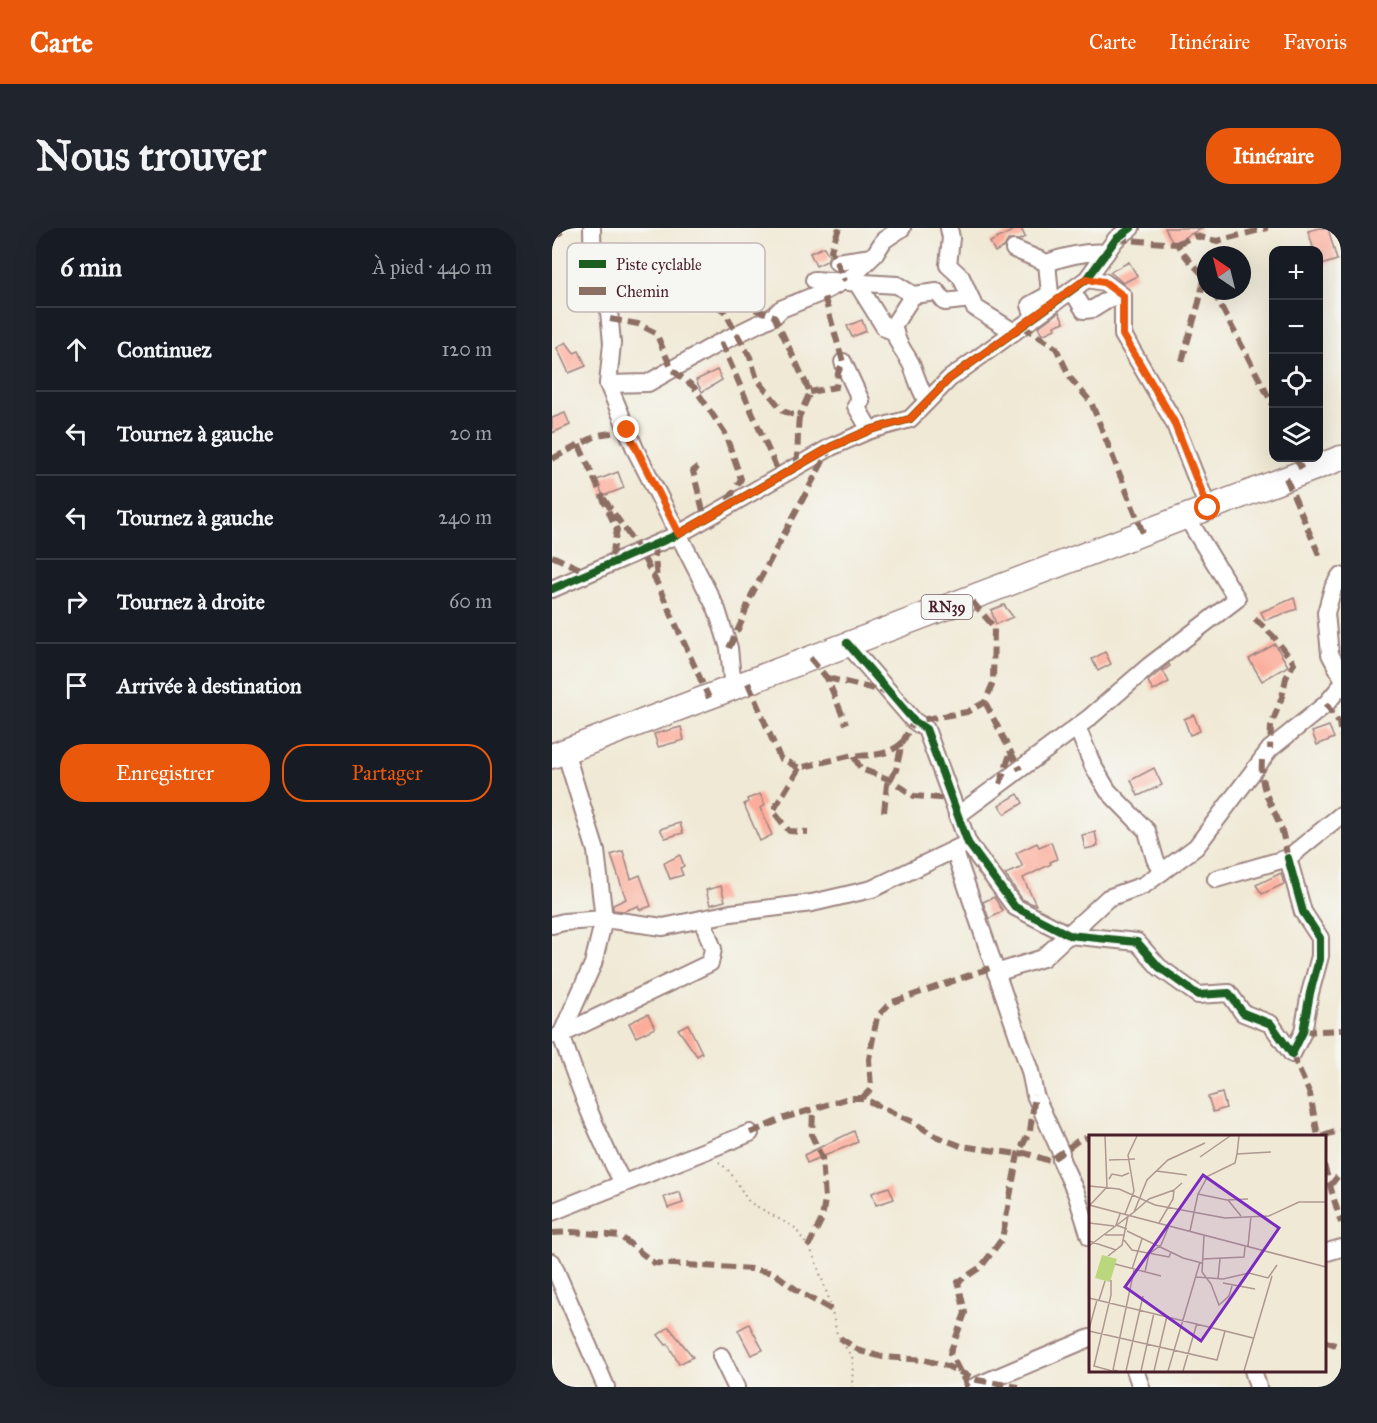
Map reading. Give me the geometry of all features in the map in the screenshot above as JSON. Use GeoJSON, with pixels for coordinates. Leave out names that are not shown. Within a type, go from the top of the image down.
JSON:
{"type":"FeatureCollection","features":[{"type":"Feature","properties":{"kind":"highway","name":"RN39"},"geometry":{"type":"LineString","coordinates":[[559,753],[1341,458]]}},
{"type":"Feature","properties":{"kind":"street"},"geometry":{"type":"LineString","coordinates":[[592,228],[592,243]]}},
{"type":"Feature","properties":{"kind":"street"},"geometry":{"type":"LineString","coordinates":[[608,384],[648,383],[715,345],[774,316],[781,309],[851,282],[884,240],[902,228]]}},
{"type":"Feature","properties":{"kind":"street"},"geometry":{"type":"LineString","coordinates":[[949,228],[951,238],[948,265],[961,277],[974,307],[1014,332]]}},
{"type":"Feature","properties":{"kind":"street"},"geometry":{"type":"LineString","coordinates":[[552,589],[679,534],[831,447],[870,430],[910,419],[949,379],[1086,279],[1116,239],[1131,228]]}},
{"type":"Feature","properties":{"kind":"street"},"geometry":{"type":"LineString","coordinates":[[1014,249],[1047,263],[1066,256],[1092,251],[1106,253]]}},
{"type":"Feature","properties":{"kind":"street"},"geometry":{"type":"LineString","coordinates":[[837,262],[872,257]]}},
{"type":"Feature","properties":{"kind":"street"},"geometry":{"type":"LineString","coordinates":[[1034,317],[1030,305],[1050,294],[1047,263]]}},
{"type":"Feature","properties":{"kind":"street"},"geometry":{"type":"LineString","coordinates":[[957,816],[1077,728],[1149,666],[1237,599],[1197,512],[1174,422],[1123,335],[1123,296],[1104,282],[1086,279]]}},
{"type":"Feature","properties":{"kind":"street"},"geometry":{"type":"LineString","coordinates":[[814,280],[897,285],[913,295],[937,292],[945,302],[971,299]]}},
{"type":"Feature","properties":{"kind":"street"},"geometry":{"type":"LineString","coordinates":[[851,282],[885,328],[895,332]]}},
{"type":"Feature","properties":{"kind":"street"},"geometry":{"type":"LineString","coordinates":[[1071,290],[1084,309],[1093,309],[1119,292]]}},
{"type":"Feature","properties":{"kind":"street"},"geometry":{"type":"LineString","coordinates":[[913,295],[893,326],[897,340],[912,365],[918,388],[927,402]]}},
{"type":"Feature","properties":{"kind":"street"},"geometry":{"type":"LineString","coordinates":[[609,312],[612,343],[608,384],[636,451],[717,610],[729,648],[733,689]]}},
{"type":"Feature","properties":{"kind":"street"},"geometry":{"type":"LineString","coordinates":[[843,362],[861,401],[856,406],[870,430]]}},
{"type":"Feature","properties":{"kind":"street"},"geometry":{"type":"LineString","coordinates":[[1340,576],[1333,588],[1326,613],[1330,654],[1341,675]]}},
{"type":"Feature","properties":{"kind":"street"},"geometry":{"type":"LineString","coordinates":[[847,644],[914,722],[926,729],[957,816],[961,846],[996,973],[1030,1071],[1035,1095],[1062,1153],[1061,1160],[1076,1193],[1089,1234]]}},
{"type":"Feature","properties":{"kind":"street"},"geometry":{"type":"LineString","coordinates":[[996,973],[1043,958],[1108,898],[1144,885],[1196,847],[1270,749],[1326,704],[1341,686]]}},
{"type":"Feature","properties":{"kind":"street"},"geometry":{"type":"LineString","coordinates":[[1077,728],[1093,766],[1108,792],[1147,831],[1162,873]]}},
{"type":"Feature","properties":{"kind":"street"},"geometry":{"type":"LineString","coordinates":[[559,753],[596,851],[604,919],[593,964],[557,1037],[607,1154],[623,1183]]}},
{"type":"Feature","properties":{"kind":"street"},"geometry":{"type":"LineString","coordinates":[[1216,879],[1288,858],[1341,815]]}},
{"type":"Feature","properties":{"kind":"street"},"geometry":{"type":"LineString","coordinates":[[552,925],[604,919],[663,927],[812,903],[872,889],[961,846]]}},
{"type":"Feature","properties":{"kind":"street"},"geometry":{"type":"LineString","coordinates":[[961,846],[1016,907],[1068,936],[1137,942],[1159,967],[1198,995],[1229,993],[1243,1013],[1271,1024],[1292,1054],[1303,1032],[1320,956],[1320,938],[1303,912],[1288,858]]}},
{"type":"Feature","properties":{"kind":"street"},"geometry":{"type":"LineString","coordinates":[[557,1037],[710,963],[712,949],[702,919]]}},
{"type":"Feature","properties":{"kind":"street"},"geometry":{"type":"LineString","coordinates":[[552,1212],[750,1132]]}},
{"type":"Feature","properties":{"kind":"street"},"geometry":{"type":"LineString","coordinates":[[1326,1252],[1341,1248]]}},
{"type":"Feature","properties":{"kind":"street"},"geometry":{"type":"LineString","coordinates":[[552,1262],[606,1387]]}},
{"type":"Feature","properties":{"kind":"street"},"geometry":{"type":"LineString","coordinates":[[984,1385],[1089,1338]]}},
{"type":"Feature","properties":{"kind":"street"},"geometry":{"type":"LineString","coordinates":[[721,1356],[736,1387]]}},
{"type":"Feature","properties":{"kind":"street"},"geometry":{"type":"LineString","coordinates":[[1136,1372],[1141,1387]]}},
{"type":"Feature","properties":{"kind":"street"},"geometry":{"type":"LineString","coordinates":[[1253,1372],[1258,1387]]}},
{"type":"Feature","properties":{"kind":"path"},"geometry":{"type":"LineString","coordinates":[[706,1150],[730,1172],[749,1202],[795,1228],[813,1254],[829,1299],[837,1334],[853,1359],[852,1387]]}},
{"type":"Feature","properties":{"kind":"building"},"geometry":{"type":"Polygon","coordinates":[[[1021,228],[1025,237],[1019,240],[1008,240],[1004,247],[995,252],[990,242],[1021,228]]]}},
{"type":"Feature","properties":{"kind":"building"},"geometry":{"type":"Polygon","coordinates":[[[1165,228],[1203,228],[1173,243],[1165,228]]]}},
{"type":"Feature","properties":{"kind":"building"},"geometry":{"type":"Polygon","coordinates":[[[1328,228],[1337,260],[1323,264],[1323,246],[1313,246],[1308,231],[1328,228]]]}},
{"type":"Feature","properties":{"kind":"building"},"geometry":{"type":"Polygon","coordinates":[[[824,247],[829,256],[827,261],[816,266],[810,253],[824,247]]]}},
{"type":"Feature","properties":{"kind":"building"},"geometry":{"type":"Polygon","coordinates":[[[1129,262],[1137,276],[1123,283],[1110,272],[1129,262]]]}},
{"type":"Feature","properties":{"kind":"building"},"geometry":{"type":"Polygon","coordinates":[[[1059,312],[1064,322],[1042,335],[1038,327],[1059,312]]]}},
{"type":"Feature","properties":{"kind":"building"},"geometry":{"type":"Polygon","coordinates":[[[862,320],[866,331],[852,337],[847,326],[862,320]]]}},
{"type":"Feature","properties":{"kind":"building"},"geometry":{"type":"Polygon","coordinates":[[[566,342],[574,353],[579,351],[586,366],[569,373],[557,348],[566,342]]]}},
{"type":"Feature","properties":{"kind":"building"},"geometry":{"type":"Polygon","coordinates":[[[717,370],[722,380],[702,392],[696,380],[717,370]]]}},
{"type":"Feature","properties":{"kind":"building"},"geometry":{"type":"Polygon","coordinates":[[[565,413],[570,425],[552,433],[552,418],[565,413]]]}},
{"type":"Feature","properties":{"kind":"building"},"geometry":{"type":"Polygon","coordinates":[[[618,472],[624,488],[603,496],[597,480],[618,472]]]}},
{"type":"Feature","properties":{"kind":"building"},"geometry":{"type":"Polygon","coordinates":[[[1294,598],[1297,609],[1265,620],[1261,612],[1294,598]]]}},
{"type":"Feature","properties":{"kind":"building"},"geometry":{"type":"Polygon","coordinates":[[[1004,605],[1013,617],[996,624],[991,610],[1004,605]]]}},
{"type":"Feature","properties":{"kind":"building"},"geometry":{"type":"Polygon","coordinates":[[[1275,644],[1288,666],[1262,681],[1249,659],[1275,644]]]}},
{"type":"Feature","properties":{"kind":"building"},"geometry":{"type":"Polygon","coordinates":[[[1105,652],[1111,664],[1098,671],[1092,659],[1105,652]]]}},
{"type":"Feature","properties":{"kind":"building"},"geometry":{"type":"Polygon","coordinates":[[[1169,664],[1170,666],[1163,671],[1169,682],[1153,691],[1148,681],[1169,664]]]}},
{"type":"Feature","properties":{"kind":"building"},"geometry":{"type":"Polygon","coordinates":[[[1194,715],[1200,731],[1190,735],[1184,719],[1194,715]]]}},
{"type":"Feature","properties":{"kind":"building"},"geometry":{"type":"Polygon","coordinates":[[[1329,726],[1334,738],[1317,745],[1312,732],[1329,726]]]}},
{"type":"Feature","properties":{"kind":"building"},"geometry":{"type":"Polygon","coordinates":[[[681,727],[684,740],[658,747],[654,734],[681,727]]]}},
{"type":"Feature","properties":{"kind":"building"},"geometry":{"type":"Polygon","coordinates":[[[1154,768],[1162,785],[1138,796],[1131,780],[1154,768]]]}},
{"type":"Feature","properties":{"kind":"building"},"geometry":{"type":"Polygon","coordinates":[[[760,794],[765,805],[760,808],[772,835],[760,841],[744,804],[748,802],[747,799],[760,794]]]}},
{"type":"Feature","properties":{"kind":"building"},"geometry":{"type":"Polygon","coordinates":[[[1018,794],[1023,803],[1005,814],[999,805],[1018,794]]]}},
{"type":"Feature","properties":{"kind":"building"},"geometry":{"type":"Polygon","coordinates":[[[680,823],[683,833],[665,838],[660,829],[680,823]]]}},
{"type":"Feature","properties":{"kind":"building"},"geometry":{"type":"Polygon","coordinates":[[[1095,832],[1098,846],[1085,849],[1082,835],[1095,832]]]}},
{"type":"Feature","properties":{"kind":"building"},"geometry":{"type":"Polygon","coordinates":[[[1051,842],[1057,859],[1023,878],[1035,905],[1022,899],[1005,874],[1023,867],[1016,853],[1037,843],[1039,847],[1051,842]]]}},
{"type":"Feature","properties":{"kind":"building"},"geometry":{"type":"Polygon","coordinates":[[[623,851],[631,879],[640,875],[651,906],[640,910],[638,906],[624,911],[613,910],[613,905],[626,899],[611,855],[623,851]]]}},
{"type":"Feature","properties":{"kind":"building"},"geometry":{"type":"Polygon","coordinates":[[[680,855],[684,866],[680,868],[683,875],[670,879],[664,863],[680,855]]]}},
{"type":"Feature","properties":{"kind":"building"},"geometry":{"type":"Polygon","coordinates":[[[1281,873],[1284,884],[1262,894],[1256,885],[1281,873]]]}},
{"type":"Feature","properties":{"kind":"building"},"geometry":{"type":"Polygon","coordinates":[[[721,886],[725,901],[710,905],[706,890],[721,886]]]}},
{"type":"Feature","properties":{"kind":"building"},"geometry":{"type":"Polygon","coordinates":[[[994,897],[1003,911],[989,919],[983,902],[994,897]]]}},
{"type":"Feature","properties":{"kind":"building"},"geometry":{"type":"Polygon","coordinates":[[[648,1014],[655,1028],[636,1037],[629,1023],[648,1014]]]}},
{"type":"Feature","properties":{"kind":"building"},"geometry":{"type":"Polygon","coordinates":[[[688,1024],[702,1053],[697,1056],[678,1029],[688,1024]]]}},
{"type":"Feature","properties":{"kind":"building"},"geometry":{"type":"Polygon","coordinates":[[[1222,1093],[1226,1108],[1213,1112],[1208,1097],[1222,1093]]]}},
{"type":"Feature","properties":{"kind":"building"},"geometry":{"type":"Polygon","coordinates":[[[854,1131],[858,1142],[807,1163],[804,1155],[854,1131]]]}},
{"type":"Feature","properties":{"kind":"building"},"geometry":{"type":"Polygon","coordinates":[[[889,1187],[894,1199],[876,1205],[872,1193],[889,1187]]]}},
{"type":"Feature","properties":{"kind":"building"},"geometry":{"type":"Polygon","coordinates":[[[680,1192],[683,1203],[668,1208],[664,1197],[680,1192]]]}},
{"type":"Feature","properties":{"kind":"building"},"geometry":{"type":"Polygon","coordinates":[[[749,1324],[763,1350],[751,1355],[738,1330],[749,1324]]]}},
{"type":"Feature","properties":{"kind":"building"},"geometry":{"type":"Polygon","coordinates":[[[669,1327],[693,1357],[679,1364],[668,1344],[666,1345],[658,1335],[669,1327]]]}},
{"type":"Feature","properties":{"kind":"marked path"},"geometry":{"type":"LineString","coordinates":[[552,238],[567,228]]}},
{"type":"Feature","properties":{"kind":"marked path"},"geometry":{"type":"LineString","coordinates":[[839,228],[831,250],[845,281]]}},
{"type":"Feature","properties":{"kind":"marked path"},"geometry":{"type":"LineString","coordinates":[[1177,244],[1195,236],[1217,241],[1268,228]]}},
{"type":"Feature","properties":{"kind":"marked path"},"geometry":{"type":"LineString","coordinates":[[1116,239],[1177,244],[1197,269]]}},
{"type":"Feature","properties":{"kind":"marked path"},"geometry":{"type":"LineString","coordinates":[[810,392],[836,387],[838,373],[843,362],[823,292]]}},
{"type":"Feature","properties":{"kind":"marked path"},"geometry":{"type":"LineString","coordinates":[[1182,361],[1199,300]]}},
{"type":"Feature","properties":{"kind":"marked path"},"geometry":{"type":"LineString","coordinates":[[1218,300],[1269,397]]}},
{"type":"Feature","properties":{"kind":"marked path"},"geometry":{"type":"LineString","coordinates":[[725,312],[750,357],[757,379],[783,411],[799,417],[795,468]]}},
{"type":"Feature","properties":{"kind":"marked path"},"geometry":{"type":"LineString","coordinates":[[763,312],[774,316],[810,392],[799,417]]}},
{"type":"Feature","properties":{"kind":"marked path"},"geometry":{"type":"LineString","coordinates":[[610,319],[638,324],[656,333],[672,370],[694,387],[725,433],[741,479],[726,504]]}},
{"type":"Feature","properties":{"kind":"marked path"},"geometry":{"type":"LineString","coordinates":[[1022,326],[1056,348],[1071,379],[1091,402],[1143,533]]}},
{"type":"Feature","properties":{"kind":"marked path"},"geometry":{"type":"LineString","coordinates":[[721,342],[780,476]]}},
{"type":"Feature","properties":{"kind":"marked path"},"geometry":{"type":"LineString","coordinates":[[552,459],[598,435],[628,430]]}},
{"type":"Feature","properties":{"kind":"marked path"},"geometry":{"type":"LineString","coordinates":[[579,445],[617,530],[613,551],[607,565]]}},
{"type":"Feature","properties":{"kind":"marked path"},"geometry":{"type":"LineString","coordinates":[[729,648],[751,596],[829,450]]}},
{"type":"Feature","properties":{"kind":"marked path"},"geometry":{"type":"LineString","coordinates":[[1298,462],[1303,472]]}},
{"type":"Feature","properties":{"kind":"marked path"},"geometry":{"type":"LineString","coordinates":[[698,467],[693,471],[705,519]]}},
{"type":"Feature","properties":{"kind":"marked path"},"geometry":{"type":"LineString","coordinates":[[1286,478],[1320,557]]}},
{"type":"Feature","properties":{"kind":"marked path"},"geometry":{"type":"LineString","coordinates":[[604,499],[640,551],[657,583],[709,698]]}},
{"type":"Feature","properties":{"kind":"marked path"},"geometry":{"type":"LineString","coordinates":[[654,545],[657,580]]}},
{"type":"Feature","properties":{"kind":"marked path"},"geometry":{"type":"LineString","coordinates":[[552,556],[589,573]]}},
{"type":"Feature","properties":{"kind":"marked path"},"geometry":{"type":"LineString","coordinates":[[884,812],[887,784],[896,770],[902,743],[914,721],[967,712],[985,702],[993,683],[994,627],[970,599]]}},
{"type":"Feature","properties":{"kind":"marked path"},"geometry":{"type":"LineString","coordinates":[[1255,619],[1274,637],[1294,663],[1286,678],[1282,697],[1271,726],[1270,749]]}},
{"type":"Feature","properties":{"kind":"marked path"},"geometry":{"type":"LineString","coordinates":[[810,658],[827,678],[846,724]]}},
{"type":"Feature","properties":{"kind":"marked path"},"geometry":{"type":"LineString","coordinates":[[827,678],[888,692]]}},
{"type":"Feature","properties":{"kind":"marked path"},"geometry":{"type":"LineString","coordinates":[[748,683],[780,758],[799,768],[853,755]]}},
{"type":"Feature","properties":{"kind":"marked path"},"geometry":{"type":"LineString","coordinates":[[985,702],[1020,770]]}},
{"type":"Feature","properties":{"kind":"marked path"},"geometry":{"type":"LineString","coordinates":[[1326,704],[1339,723],[1341,736]]}},
{"type":"Feature","properties":{"kind":"marked path"},"geometry":{"type":"LineString","coordinates":[[902,743],[879,754],[853,755],[861,769],[891,780],[914,796],[950,799]]}},
{"type":"Feature","properties":{"kind":"marked path"},"geometry":{"type":"LineString","coordinates":[[1000,784],[1011,751]]}},
{"type":"Feature","properties":{"kind":"marked path"},"geometry":{"type":"LineString","coordinates":[[1262,760],[1264,787],[1281,829],[1288,858]]}},
{"type":"Feature","properties":{"kind":"marked path"},"geometry":{"type":"LineString","coordinates":[[799,768],[773,811],[789,831],[808,832]]}},
{"type":"Feature","properties":{"kind":"marked path"},"geometry":{"type":"LineString","coordinates":[[862,1098],[871,1089],[869,1059],[877,1017],[890,1003],[993,967]]}},
{"type":"Feature","properties":{"kind":"marked path"},"geometry":{"type":"LineString","coordinates":[[1303,1032],[1341,1030]]}},
{"type":"Feature","properties":{"kind":"marked path"},"geometry":{"type":"LineString","coordinates":[[1292,1054],[1310,1094],[1318,1135]]}},
{"type":"Feature","properties":{"kind":"marked path"},"geometry":{"type":"LineString","coordinates":[[968,1387],[950,1353],[965,1313],[958,1282],[981,1267],[1002,1239],[1018,1154],[1030,1131],[1035,1095]]}},
{"type":"Feature","properties":{"kind":"marked path"},"geometry":{"type":"LineString","coordinates":[[750,1133],[784,1118],[849,1098],[862,1098],[913,1122],[935,1136],[961,1146],[1025,1153],[1050,1161],[1079,1140],[1089,1137]]}},
{"type":"Feature","properties":{"kind":"marked path"},"geometry":{"type":"LineString","coordinates":[[808,1247],[822,1219],[825,1199],[822,1158],[812,1136],[813,1110]]}},
{"type":"Feature","properties":{"kind":"marked path"},"geometry":{"type":"LineString","coordinates":[[1326,1135],[1341,1130]]}},
{"type":"Feature","properties":{"kind":"marked path"},"geometry":{"type":"LineString","coordinates":[[1326,1172],[1341,1223]]}},
{"type":"Feature","properties":{"kind":"marked path"},"geometry":{"type":"LineString","coordinates":[[1330,1186],[1341,1172]]}},
{"type":"Feature","properties":{"kind":"marked path"},"geometry":{"type":"LineString","coordinates":[[552,1233],[573,1232],[620,1236],[654,1263],[752,1269],[774,1273],[801,1293],[832,1310]]}},
{"type":"Feature","properties":{"kind":"marked path"},"geometry":{"type":"LineString","coordinates":[[840,1338],[860,1351],[883,1357],[925,1360],[947,1366],[977,1380],[1019,1387]]}},
{"type":"Feature","properties":{"kind":"marked path"},"geometry":{"type":"LineString","coordinates":[[1326,1342],[1341,1347]]}},
{"type":"Feature","properties":{"kind":"cycle path"},"geometry":{"type":"LineString","coordinates":[[552,589],[679,534],[831,447],[870,430],[910,419],[949,379],[1087,279],[1116,239],[1131,228]]}},
{"type":"Feature","properties":{"kind":"cycle path"},"geometry":{"type":"LineString","coordinates":[[847,643],[914,721],[926,729],[968,843],[1015,907],[1069,935],[1137,942],[1159,967],[1198,995],[1229,993],[1243,1013],[1271,1024],[1292,1054],[1303,1032],[1320,956],[1320,938],[1303,912],[1288,858]]}},
{"type":"Feature","properties":{"kind":"route"},"geometry":{"type":"LineString","coordinates":[[627,430],[679,534],[831,447],[870,430],[910,419],[949,379],[1086,279],[1104,282],[1123,296],[1123,335],[1174,422],[1208,508]]}}]}
